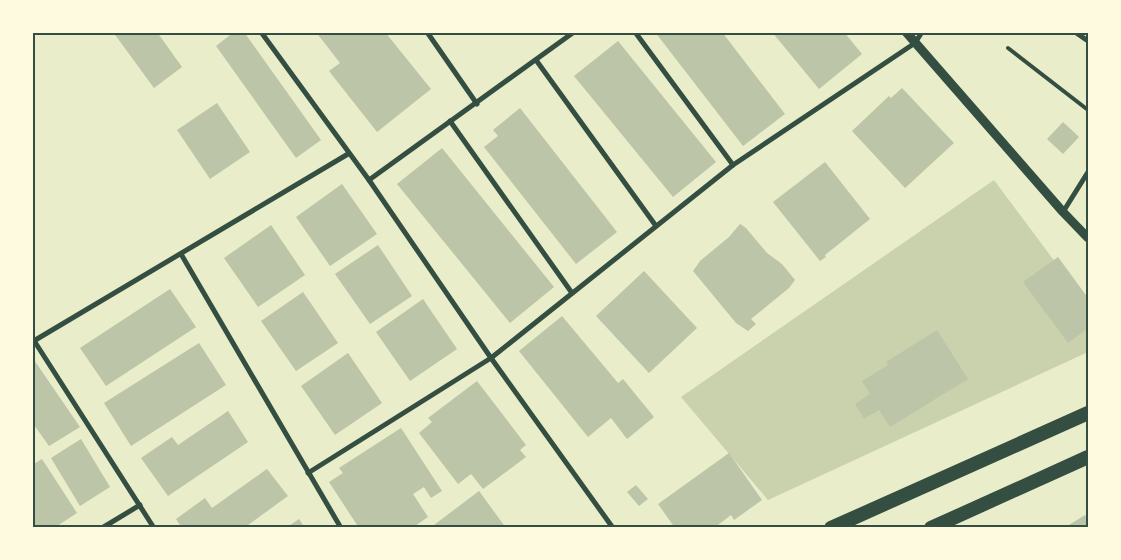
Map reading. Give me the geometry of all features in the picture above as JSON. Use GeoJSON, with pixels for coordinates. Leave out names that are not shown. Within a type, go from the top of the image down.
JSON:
{"type":"FeatureCollection","features":[{"type":"Feature","properties":{"kind":"highway"},"geometry":{"type":"LineString","coordinates":[[832,528],[1088,414]]}},
{"type":"Feature","properties":{"kind":"highway"},"geometry":{"type":"LineString","coordinates":[[931,528],[1088,457]]}},
{"type":"Feature","properties":{"kind":"street"},"geometry":{"type":"LineString","coordinates":[[260,32],[369,180],[491,358],[613,528]]}},
{"type":"Feature","properties":{"kind":"street"},"geometry":{"type":"LineString","coordinates":[[426,32],[477,104]]}},
{"type":"Feature","properties":{"kind":"street"},"geometry":{"type":"LineString","coordinates":[[369,180],[450,121],[477,104],[574,32]]}},
{"type":"Feature","properties":{"kind":"street"},"geometry":{"type":"LineString","coordinates":[[636,32],[733,165]]}},
{"type":"Feature","properties":{"kind":"street"},"geometry":{"type":"LineString","coordinates":[[906,32],[1063,212],[1088,238]]}},
{"type":"Feature","properties":{"kind":"street"},"geometry":{"type":"LineString","coordinates":[[308,473],[491,358],[733,165],[916,43],[922,32]]}},
{"type":"Feature","properties":{"kind":"street"},"geometry":{"type":"LineString","coordinates":[[1075,32],[1088,41]]}},
{"type":"Feature","properties":{"kind":"street"},"geometry":{"type":"LineString","coordinates":[[536,60],[656,226]]}},
{"type":"Feature","properties":{"kind":"street"},"geometry":{"type":"LineString","coordinates":[[450,121],[572,293]]}},
{"type":"Feature","properties":{"kind":"street"},"geometry":{"type":"LineString","coordinates":[[154,528],[33,341],[348,154]]}},
{"type":"Feature","properties":{"kind":"street"},"geometry":{"type":"LineString","coordinates":[[1063,212],[1088,172]]}},
{"type":"Feature","properties":{"kind":"street"},"geometry":{"type":"LineString","coordinates":[[181,254],[341,528]]}},
{"type":"Feature","properties":{"kind":"street"},"geometry":{"type":"LineString","coordinates":[[102,528],[140,505]]}},
{"type":"Feature","properties":{"kind":"lane"},"geometry":{"type":"LineString","coordinates":[[1008,48],[1088,110]]}},
{"type":"Feature","properties":{"kind":"green space"},"geometry":{"type":"Polygon","coordinates":[[[994,180],[1088,306],[1088,352],[768,500],[681,397],[994,180]]]}},
{"type":"Feature","properties":{"kind":"building"},"geometry":{"type":"Polygon","coordinates":[[[113,32],[157,32],[182,67],[154,88],[113,32]]]}},
{"type":"Feature","properties":{"kind":"building"},"geometry":{"type":"Polygon","coordinates":[[[234,32],[244,32],[321,140],[296,158],[216,46],[234,32]]]}},
{"type":"Feature","properties":{"kind":"building"},"geometry":{"type":"Polygon","coordinates":[[[316,32],[385,32],[431,89],[377,132],[329,71],[340,63],[316,32]]]}},
{"type":"Feature","properties":{"kind":"building"},"geometry":{"type":"Polygon","coordinates":[[[655,32],[722,32],[785,114],[743,146],[655,32]]]}},
{"type":"Feature","properties":{"kind":"building"},"geometry":{"type":"Polygon","coordinates":[[[772,32],[844,32],[862,54],[819,89],[772,32]]]}},
{"type":"Feature","properties":{"kind":"building"},"geometry":{"type":"Polygon","coordinates":[[[618,41],[716,162],[673,197],[574,76],[618,41]]]}},
{"type":"Feature","properties":{"kind":"building"},"geometry":{"type":"Polygon","coordinates":[[[902,88],[954,143],[905,188],[852,131],[889,96],[891,98],[902,88]]]}},
{"type":"Feature","properties":{"kind":"building"},"geometry":{"type":"Polygon","coordinates":[[[217,103],[250,152],[210,179],[177,130],[217,103]]]}},
{"type":"Feature","properties":{"kind":"building"},"geometry":{"type":"Polygon","coordinates":[[[520,108],[617,232],[576,264],[484,147],[498,136],[493,130],[520,108]]]}},
{"type":"Feature","properties":{"kind":"building"},"geometry":{"type":"Polygon","coordinates":[[[1063,122],[1079,137],[1063,154],[1047,139],[1063,122]]]}},
{"type":"Feature","properties":{"kind":"building"},"geometry":{"type":"Polygon","coordinates":[[[442,148],[554,287],[510,323],[397,184],[442,148]]]}},
{"type":"Feature","properties":{"kind":"building"},"geometry":{"type":"Polygon","coordinates":[[[825,162],[870,219],[820,261],[773,202],[825,162]]]}},
{"type":"Feature","properties":{"kind":"building"},"geometry":{"type":"Polygon","coordinates":[[[342,184],[377,234],[330,266],[296,217],[342,184]]]}},
{"type":"Feature","properties":{"kind":"building"},"geometry":{"type":"Polygon","coordinates":[[[740,224],[746,228],[767,253],[782,264],[795,280],[789,288],[751,319],[756,324],[748,331],[736,323],[693,271],[700,261],[729,237],[740,224]]]}},
{"type":"Feature","properties":{"kind":"building"},"geometry":{"type":"Polygon","coordinates":[[[271,225],[305,275],[258,307],[224,258],[271,225]]]}},
{"type":"Feature","properties":{"kind":"building"},"geometry":{"type":"Polygon","coordinates":[[[378,245],[412,296],[370,324],[335,274],[378,245]]]}},
{"type":"Feature","properties":{"kind":"building"},"geometry":{"type":"Polygon","coordinates":[[[1058,257],[1088,298],[1088,328],[1068,343],[1023,282],[1058,257]]]}},
{"type":"Feature","properties":{"kind":"building"},"geometry":{"type":"Polygon","coordinates":[[[644,271],[697,328],[649,373],[596,316],[644,271]]]}},
{"type":"Feature","properties":{"kind":"building"},"geometry":{"type":"Polygon","coordinates":[[[170,289],[196,327],[106,386],[80,348],[170,289]]]}},
{"type":"Feature","properties":{"kind":"building"},"geometry":{"type":"Polygon","coordinates":[[[303,292],[338,343],[296,371],[261,321],[303,292]]]}},
{"type":"Feature","properties":{"kind":"building"},"geometry":{"type":"Polygon","coordinates":[[[423,299],[457,349],[410,381],[376,332],[423,299]]]}},
{"type":"Feature","properties":{"kind":"building"},"geometry":{"type":"Polygon","coordinates":[[[562,316],[618,383],[623,379],[654,417],[627,439],[611,418],[588,437],[519,351],[562,316]]]}},
{"type":"Feature","properties":{"kind":"building"},"geometry":{"type":"Polygon","coordinates":[[[937,330],[968,379],[890,427],[879,410],[864,419],[855,404],[870,394],[862,381],[888,365],[886,362],[937,330]]]}},
{"type":"Feature","properties":{"kind":"building"},"geometry":{"type":"Polygon","coordinates":[[[199,343],[226,385],[131,446],[104,403],[199,343]]]}},
{"type":"Feature","properties":{"kind":"building"},"geometry":{"type":"Polygon","coordinates":[[[348,353],[382,403],[335,435],[301,386],[348,353]]]}},
{"type":"Feature","properties":{"kind":"building"},"geometry":{"type":"Polygon","coordinates":[[[32,357],[80,427],[49,446],[32,422],[32,357]]]}},
{"type":"Feature","properties":{"kind":"building"},"geometry":{"type":"Polygon","coordinates":[[[477,381],[526,445],[520,450],[526,457],[483,489],[471,474],[458,484],[419,433],[432,422],[428,418],[477,381]]]}},
{"type":"Feature","properties":{"kind":"building"},"geometry":{"type":"Polygon","coordinates":[[[228,411],[248,442],[168,496],[141,458],[172,437],[178,445],[228,411]]]}},
{"type":"Feature","properties":{"kind":"building"},"geometry":{"type":"Polygon","coordinates":[[[401,428],[442,491],[431,498],[424,487],[413,494],[428,517],[412,528],[359,528],[329,482],[343,473],[339,468],[401,428]]]}},
{"type":"Feature","properties":{"kind":"building"},"geometry":{"type":"Polygon","coordinates":[[[81,439],[110,487],[80,506],[51,458],[81,439]]]}},
{"type":"Feature","properties":{"kind":"building"},"geometry":{"type":"Polygon","coordinates":[[[729,453],[762,500],[734,520],[731,515],[714,528],[675,528],[658,504],[729,453]]]}},
{"type":"Feature","properties":{"kind":"building"},"geometry":{"type":"Polygon","coordinates":[[[42,459],[77,513],[54,528],[35,528],[32,524],[32,465],[42,459]]]}},
{"type":"Feature","properties":{"kind":"building"},"geometry":{"type":"Polygon","coordinates":[[[267,469],[288,496],[244,528],[182,528],[176,519],[205,498],[212,508],[267,469]]]}},
{"type":"Feature","properties":{"kind":"building"},"geometry":{"type":"Polygon","coordinates":[[[636,485],[648,499],[639,506],[627,492],[636,485]]]}},
{"type":"Feature","properties":{"kind":"building"},"geometry":{"type":"Polygon","coordinates":[[[479,491],[506,528],[430,528],[479,491]]]}},
{"type":"Feature","properties":{"kind":"building"},"geometry":{"type":"Polygon","coordinates":[[[1085,515],[1088,520],[1088,528],[1064,528],[1085,515]]]}},
{"type":"Feature","properties":{"kind":"building"},"geometry":{"type":"Polygon","coordinates":[[[299,519],[305,528],[286,528],[299,519]]]}}]}
